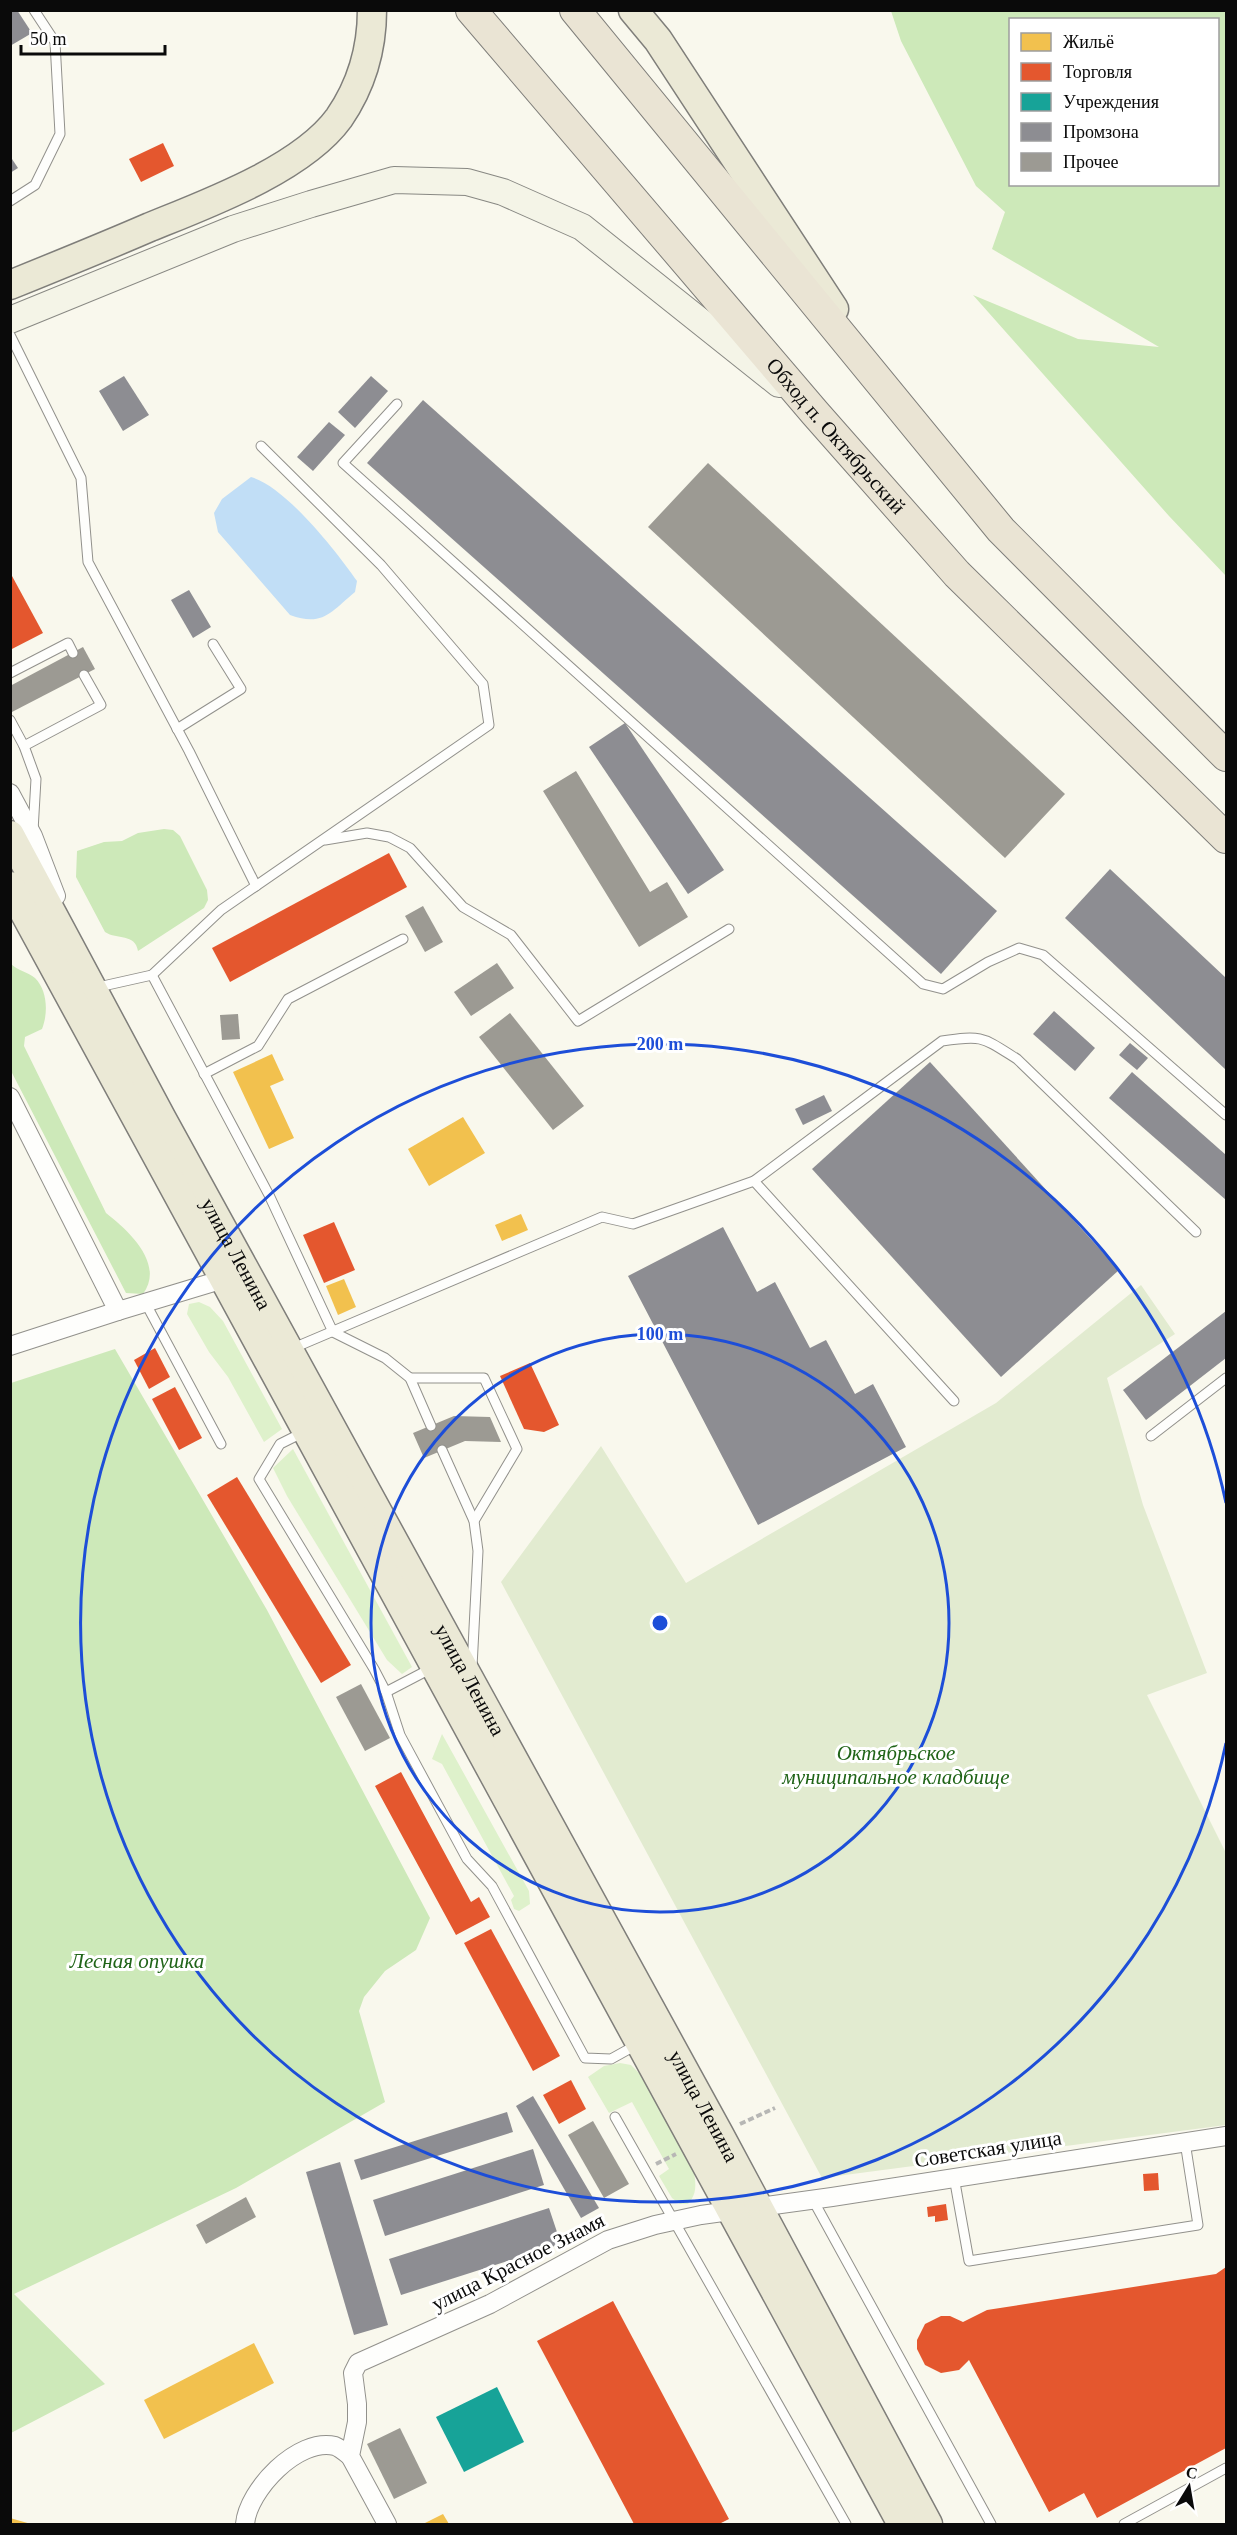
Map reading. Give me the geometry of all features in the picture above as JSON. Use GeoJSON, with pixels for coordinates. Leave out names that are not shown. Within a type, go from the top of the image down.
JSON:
{"type":"FeatureCollection","features":[{"type":"Feature","properties":{"kind":"highway","name":"Обход п. Октябрьский"},"geometry":{"type":"LineString","coordinates":[[471,10],[815,413],[957,574],[1227,838]]}},
{"type":"Feature","properties":{"kind":"highway"},"geometry":{"type":"LineString","coordinates":[[575,10],[1001,530],[1227,756]]}},
{"type":"Feature","properties":{"kind":"main road"},"geometry":{"type":"LineString","coordinates":[[10,285],[219,199],[270,174],[306,149],[338,120],[356,88],[368,55],[372,10]]}},
{"type":"Feature","properties":{"kind":"main road"},"geometry":{"type":"LineString","coordinates":[[633,10],[658,40],[891,396]]}},
{"type":"Feature","properties":{"kind":"main road"},"geometry":{"type":"LineString","coordinates":[[10,320],[233,229],[394,180],[466,182],[503,192],[582,227],[815,413]]}},
{"type":"Feature","properties":{"kind":"main road","name":"улица Ленина"},"geometry":{"type":"LineString","coordinates":[[22,835],[89,981],[471,1682],[744,2209],[897,2523]]}},
{"type":"Feature","properties":{"kind":"main road","name":"улица Ленина"},"geometry":{"type":"LineString","coordinates":[[10,886],[640,2043],[744,2209],[928,2524]]}},
{"type":"Feature","properties":{"kind":"street"},"geometry":{"type":"LineString","coordinates":[[10,793],[22,835]]}},
{"type":"Feature","properties":{"kind":"street"},"geometry":{"type":"LineString","coordinates":[[10,1097],[118,1311]]}},
{"type":"Feature","properties":{"kind":"street"},"geometry":{"type":"LineString","coordinates":[[10,1346],[224,1279]]}},
{"type":"Feature","properties":{"kind":"street","name":"Советская улица"},"geometry":{"type":"LineString","coordinates":[[744,2209],[1227,2136]]}},
{"type":"Feature","properties":{"kind":"street","name":"улица Красное Знамя"},"geometry":{"type":"LineString","coordinates":[[350,2456],[357,2422],[353,2373],[358,2363],[490,2304],[608,2240],[635,2230],[674,2221],[744,2209]]}},
{"type":"Feature","properties":{"kind":"street"},"geometry":{"type":"LineString","coordinates":[[246,2524],[252,2499],[271,2473],[296,2456],[318,2445],[336,2446],[350,2456],[387,2524]]}},
{"type":"Feature","properties":{"kind":"lane"},"geometry":{"type":"LineString","coordinates":[[10,201],[35,185],[60,134],[55,42],[34,10]]}},
{"type":"Feature","properties":{"kind":"lane"},"geometry":{"type":"LineString","coordinates":[[10,334],[81,478],[88,561],[177,729],[256,886]]}},
{"type":"Feature","properties":{"kind":"lane"},"geometry":{"type":"LineString","coordinates":[[397,404],[343,463],[923,984],[943,990],[1018,948],[1043,955],[1227,1114]]}},
{"type":"Feature","properties":{"kind":"lane"},"geometry":{"type":"LineString","coordinates":[[89,981],[152,975],[221,910],[489,725],[483,684],[381,566],[261,446]]}},
{"type":"Feature","properties":{"kind":"lane"},"geometry":{"type":"LineString","coordinates":[[10,674],[68,643],[73,653]]}},
{"type":"Feature","properties":{"kind":"lane"},"geometry":{"type":"LineString","coordinates":[[177,729],[241,689],[213,644]]}},
{"type":"Feature","properties":{"kind":"lane"},"geometry":{"type":"LineString","coordinates":[[24,746],[101,705],[84,675]]}},
{"type":"Feature","properties":{"kind":"lane"},"geometry":{"type":"LineString","coordinates":[[10,720],[24,746],[36,779],[22,835]]}},
{"type":"Feature","properties":{"kind":"lane"},"geometry":{"type":"LineString","coordinates":[[320,841],[367,832],[389,837],[410,848],[463,907],[511,935],[578,1021],[729,929]]}},
{"type":"Feature","properties":{"kind":"lane"},"geometry":{"type":"LineString","coordinates":[[204,1074],[258,1046],[288,999],[403,939]]}},
{"type":"Feature","properties":{"kind":"lane"},"geometry":{"type":"LineString","coordinates":[[152,975],[268,1196],[333,1332],[385,1358],[410,1378],[431,1426]]}},
{"type":"Feature","properties":{"kind":"lane"},"geometry":{"type":"LineString","coordinates":[[289,1350],[602,1217],[633,1224],[754,1181],[942,1041],[975,1036],[991,1042],[1017,1059],[1196,1232]]}},
{"type":"Feature","properties":{"kind":"lane"},"geometry":{"type":"LineString","coordinates":[[754,1181],[954,1401]]}},
{"type":"Feature","properties":{"kind":"lane"},"geometry":{"type":"LineString","coordinates":[[146,1302],[221,1444]]}},
{"type":"Feature","properties":{"kind":"lane"},"geometry":{"type":"LineString","coordinates":[[410,1378],[484,1378],[517,1449],[474,1521]]}},
{"type":"Feature","properties":{"kind":"lane"},"geometry":{"type":"LineString","coordinates":[[1150,1436],[1227,1378]]}},
{"type":"Feature","properties":{"kind":"lane"},"geometry":{"type":"LineString","coordinates":[[306,1431],[280,1444],[259,1479],[386,1692],[400,1736],[455,1839],[467,1859],[492,1886],[585,2058],[611,2059],[640,2043]]}},
{"type":"Feature","properties":{"kind":"lane"},"geometry":{"type":"LineString","coordinates":[[442,1450],[474,1521],[478,1551],[471,1682]]}},
{"type":"Feature","properties":{"kind":"lane"},"geometry":{"type":"LineString","coordinates":[[386,1692],[434,1666]]}},
{"type":"Feature","properties":{"kind":"lane"},"geometry":{"type":"LineString","coordinates":[[615,2117],[846,2524]]}},
{"type":"Feature","properties":{"kind":"lane"},"geometry":{"type":"LineString","coordinates":[[954,2177],[969,2261],[1198,2225],[1185,2142]]}},
{"type":"Feature","properties":{"kind":"lane"},"geometry":{"type":"LineString","coordinates":[[813,2200],[991,2524]]}},
{"type":"Feature","properties":{"kind":"lane"},"geometry":{"type":"LineString","coordinates":[[1124,2524],[1227,2469]]}},
{"type":"Feature","properties":{"kind":"green space"},"geometry":{"type":"Polygon","coordinates":[[[891,11],[1226,11],[1226,576],[1169,516],[973,295],[1078,339],[1159,347],[992,249],[1005,212],[976,186],[901,41],[891,11]]]}},
{"type":"Feature","properties":{"kind":"green space"},"geometry":{"type":"Polygon","coordinates":[[[173,830],[180,836],[207,890],[208,900],[204,908],[138,951],[136,945],[129,939],[105,932],[76,877],[77,851],[104,842],[122,841],[138,833],[173,830]]]}},
{"type":"Feature","properties":{"kind":"green space"},"geometry":{"type":"Polygon","coordinates":[[[10,963],[35,978],[45,996],[46,1010],[42,1029],[25,1037],[24,1046],[106,1213],[134,1239],[147,1260],[150,1271],[149,1283],[143,1294],[126,1293],[11,1071],[10,963]]]}},
{"type":"Feature","properties":{"kind":"green space","name":"Октябрьское муниципальное кладбище"},"geometry":{"type":"Polygon","coordinates":[[[1141,1285],[1175,1334],[1107,1378],[1143,1505],[1207,1673],[1147,1695],[1226,1853],[1226,2125],[822,2178],[501,1582],[601,1446],[686,1583],[996,1403],[1141,1285]]]}},
{"type":"Feature","properties":{"kind":"green space"},"geometry":{"type":"Polygon","coordinates":[[[199,1302],[210,1307],[223,1321],[282,1429],[264,1442],[228,1377],[209,1352],[187,1314],[189,1304],[199,1302]]]}},
{"type":"Feature","properties":{"kind":"green space","name":"Лесная опушка"},"geometry":{"type":"Polygon","coordinates":[[[115,1349],[267,1610],[430,1918],[416,1950],[385,1971],[364,1997],[359,2011],[385,2102],[236,2188],[14,2294],[105,2384],[11,2433],[11,1383],[115,1349]]]}},
{"type":"Feature","properties":{"kind":"green space"},"geometry":{"type":"Polygon","coordinates":[[[293,1449],[412,1667],[402,1674],[387,1660],[287,1496],[273,1468],[293,1449]]]}},
{"type":"Feature","properties":{"kind":"green space"},"geometry":{"type":"Polygon","coordinates":[[[442,1734],[529,1891],[530,1904],[519,1911],[514,1909],[511,1900],[514,1896],[442,1764],[432,1759],[442,1734]]]}},
{"type":"Feature","properties":{"kind":"green space"},"geometry":{"type":"Polygon","coordinates":[[[620,2063],[631,2065],[640,2074],[694,2172],[695,2189],[688,2204],[680,2204],[672,2198],[659,2176],[669,2169],[632,2102],[609,2113],[588,2077],[604,2066],[620,2063]]]}},
{"type":"Feature","properties":{"kind":"water"},"geometry":{"type":"Polygon","coordinates":[[[251,477],[265,483],[294,506],[357,581],[355,592],[326,616],[311,619],[290,615],[218,532],[214,513],[222,499],[251,477]]]}},
{"type":"Feature","properties":{"kind":"building: Жильё"},"geometry":{"type":"Polygon","coordinates":[[[272,1054],[284,1080],[270,1086],[294,1138],[269,1149],[233,1072],[272,1054]]]}},
{"type":"Feature","properties":{"kind":"building: Жильё"},"geometry":{"type":"Polygon","coordinates":[[[463,1117],[485,1153],[429,1186],[408,1149],[463,1117]]]}},
{"type":"Feature","properties":{"kind":"building: Жильё"},"geometry":{"type":"Polygon","coordinates":[[[521,1214],[528,1230],[502,1241],[495,1225],[521,1214]]]}},
{"type":"Feature","properties":{"kind":"building: Жильё"},"geometry":{"type":"Polygon","coordinates":[[[344,1279],[356,1307],[338,1315],[326,1286],[344,1279]]]}},
{"type":"Feature","properties":{"kind":"building: Жильё"},"geometry":{"type":"Polygon","coordinates":[[[254,2343],[274,2383],[164,2439],[144,2400],[254,2343]]]}},
{"type":"Feature","properties":{"kind":"building: Жильё"},"geometry":{"type":"Polygon","coordinates":[[[443,2514],[449,2524],[423,2524],[443,2514]]]}},
{"type":"Feature","properties":{"kind":"building: Жильё"},"geometry":{"type":"Polygon","coordinates":[[[10,2518],[31,2524],[10,2524],[10,2518]]]}},
{"type":"Feature","properties":{"kind":"building: Торговля"},"geometry":{"type":"Polygon","coordinates":[[[163,143],[174,166],[141,182],[129,159],[163,143]]]}},
{"type":"Feature","properties":{"kind":"building: Торговля"},"geometry":{"type":"Polygon","coordinates":[[[12,576],[43,633],[10,650],[10,577],[12,576]]]}},
{"type":"Feature","properties":{"kind":"building: Торговля"},"geometry":{"type":"Polygon","coordinates":[[[389,853],[407,887],[230,982],[212,948],[389,853]]]}},
{"type":"Feature","properties":{"kind":"building: Торговля"},"geometry":{"type":"Polygon","coordinates":[[[334,1222],[355,1270],[324,1283],[303,1235],[334,1222]]]}},
{"type":"Feature","properties":{"kind":"building: Торговля"},"geometry":{"type":"Polygon","coordinates":[[[155,1348],[170,1377],[149,1389],[134,1360],[155,1348]]]}},
{"type":"Feature","properties":{"kind":"building: Торговля"},"geometry":{"type":"Polygon","coordinates":[[[530,1363],[559,1425],[544,1432],[524,1429],[500,1376],[530,1363]]]}},
{"type":"Feature","properties":{"kind":"building: Торговля"},"geometry":{"type":"Polygon","coordinates":[[[175,1387],[202,1438],[179,1450],[152,1399],[175,1387]]]}},
{"type":"Feature","properties":{"kind":"building: Торговля"},"geometry":{"type":"Polygon","coordinates":[[[237,1477],[351,1665],[321,1683],[207,1495],[237,1477]]]}},
{"type":"Feature","properties":{"kind":"building: Торговля"},"geometry":{"type":"Polygon","coordinates":[[[401,1772],[471,1902],[479,1897],[490,1917],[456,1935],[375,1786],[401,1772]]]}},
{"type":"Feature","properties":{"kind":"building: Торговля"},"geometry":{"type":"Polygon","coordinates":[[[491,1929],[560,2056],[533,2071],[464,1943],[491,1929]]]}},
{"type":"Feature","properties":{"kind":"building: Торговля"},"geometry":{"type":"Polygon","coordinates":[[[571,2080],[586,2109],[559,2124],[543,2095],[571,2080]]]}},
{"type":"Feature","properties":{"kind":"building: Торговля"},"geometry":{"type":"Polygon","coordinates":[[[1158,2173],[1159,2190],[1144,2191],[1143,2174],[1158,2173]]]}},
{"type":"Feature","properties":{"kind":"building: Торговля"},"geometry":{"type":"Polygon","coordinates":[[[946,2204],[948,2220],[935,2222],[935,2216],[928,2217],[927,2207],[946,2204]]]}},
{"type":"Feature","properties":{"kind":"building: Торговля"},"geometry":{"type":"Polygon","coordinates":[[[1226,2267],[1226,2448],[1097,2518],[1084,2493],[1049,2512],[969,2360],[959,2370],[941,2373],[925,2365],[917,2349],[917,2340],[925,2324],[941,2316],[950,2316],[963,2322],[987,2310],[1216,2274],[1226,2267]]]}},
{"type":"Feature","properties":{"kind":"building: Торговля"},"geometry":{"type":"Polygon","coordinates":[[[613,2301],[729,2519],[719,2524],[634,2524],[537,2341],[613,2301]]]}},
{"type":"Feature","properties":{"kind":"building: Учреждения"},"geometry":{"type":"Polygon","coordinates":[[[497,2387],[524,2442],[464,2472],[436,2417],[497,2387]]]}},
{"type":"Feature","properties":{"kind":"building: Промзона"},"geometry":{"type":"Polygon","coordinates":[[[10,10],[17,10],[32,33],[10,46],[10,10]]]}},
{"type":"Feature","properties":{"kind":"building: Промзона"},"geometry":{"type":"Polygon","coordinates":[[[10,156],[18,168],[10,173],[10,156]]]}},
{"type":"Feature","properties":{"kind":"building: Промзона"},"geometry":{"type":"Polygon","coordinates":[[[124,376],[149,415],[123,431],[99,391],[124,376]]]}},
{"type":"Feature","properties":{"kind":"building: Промзона"},"geometry":{"type":"Polygon","coordinates":[[[371,376],[388,391],[355,428],[338,412],[371,376]]]}},
{"type":"Feature","properties":{"kind":"building: Промзона"},"geometry":{"type":"Polygon","coordinates":[[[423,400],[997,911],[941,974],[367,463],[423,400]]]}},
{"type":"Feature","properties":{"kind":"building: Промзона"},"geometry":{"type":"Polygon","coordinates":[[[329,422],[345,435],[313,471],[297,457],[329,422]]]}},
{"type":"Feature","properties":{"kind":"building: Промзона"},"geometry":{"type":"Polygon","coordinates":[[[189,590],[211,627],[193,638],[171,600],[189,590]]]}},
{"type":"Feature","properties":{"kind":"building: Промзона"},"geometry":{"type":"Polygon","coordinates":[[[625,723],[724,870],[688,894],[589,747],[625,723]]]}},
{"type":"Feature","properties":{"kind":"building: Промзона"},"geometry":{"type":"Polygon","coordinates":[[[1110,869],[1226,978],[1226,1070],[1065,918],[1110,869]]]}},
{"type":"Feature","properties":{"kind":"building: Промзона"},"geometry":{"type":"Polygon","coordinates":[[[1054,1011],[1095,1048],[1075,1071],[1033,1034],[1054,1011]]]}},
{"type":"Feature","properties":{"kind":"building: Промзона"},"geometry":{"type":"Polygon","coordinates":[[[1130,1043],[1148,1058],[1137,1070],[1119,1055],[1130,1043]]]}},
{"type":"Feature","properties":{"kind":"building: Промзона"},"geometry":{"type":"Polygon","coordinates":[[[930,1062],[1119,1270],[1001,1377],[812,1169],[930,1062]]]}},
{"type":"Feature","properties":{"kind":"building: Промзона"},"geometry":{"type":"Polygon","coordinates":[[[1132,1072],[1226,1155],[1226,1200],[1109,1098],[1132,1072]]]}},
{"type":"Feature","properties":{"kind":"building: Промзона"},"geometry":{"type":"Polygon","coordinates":[[[824,1095],[832,1111],[803,1125],[795,1109],[824,1095]]]}},
{"type":"Feature","properties":{"kind":"building: Промзона"},"geometry":{"type":"Polygon","coordinates":[[[723,1227],[757,1292],[775,1282],[810,1348],[826,1340],[855,1394],[873,1384],[906,1447],[758,1525],[628,1276],[723,1227]]]}},
{"type":"Feature","properties":{"kind":"building: Промзона"},"geometry":{"type":"Polygon","coordinates":[[[1226,1311],[1226,1358],[1146,1420],[1123,1390],[1226,1311]]]}},
{"type":"Feature","properties":{"kind":"building: Промзона"},"geometry":{"type":"Polygon","coordinates":[[[533,2096],[599,2208],[581,2218],[516,2106],[533,2096]]]}},
{"type":"Feature","properties":{"kind":"building: Промзона"},"geometry":{"type":"Polygon","coordinates":[[[507,2112],[513,2132],[361,2180],[354,2160],[507,2112]]]}},
{"type":"Feature","properties":{"kind":"building: Промзона"},"geometry":{"type":"Polygon","coordinates":[[[533,2149],[544,2185],[385,2236],[373,2200],[533,2149]]]}},
{"type":"Feature","properties":{"kind":"building: Промзона"},"geometry":{"type":"Polygon","coordinates":[[[340,2162],[388,2325],[354,2335],[306,2172],[340,2162]]]}},
{"type":"Feature","properties":{"kind":"building: Промзона"},"geometry":{"type":"Polygon","coordinates":[[[549,2208],[561,2244],[401,2295],[389,2259],[549,2208]]]}},
{"type":"Feature","properties":{"kind":"building: Прочее"},"geometry":{"type":"Polygon","coordinates":[[[708,463],[1065,794],[1005,858],[648,527],[708,463]]]}},
{"type":"Feature","properties":{"kind":"building: Прочее"},"geometry":{"type":"Polygon","coordinates":[[[83,647],[95,669],[10,713],[10,686],[83,647]]]}},
{"type":"Feature","properties":{"kind":"building: Прочее"},"geometry":{"type":"Polygon","coordinates":[[[576,771],[650,892],[667,882],[688,917],[639,947],[543,791],[576,771]]]}},
{"type":"Feature","properties":{"kind":"building: Прочее"},"geometry":{"type":"Polygon","coordinates":[[[423,906],[443,942],[425,952],[405,916],[423,906]]]}},
{"type":"Feature","properties":{"kind":"building: Прочее"},"geometry":{"type":"Polygon","coordinates":[[[497,963],[514,988],[471,1016],[454,992],[497,963]]]}},
{"type":"Feature","properties":{"kind":"building: Прочее"},"geometry":{"type":"Polygon","coordinates":[[[510,1013],[584,1106],[553,1130],[479,1037],[510,1013]]]}},
{"type":"Feature","properties":{"kind":"building: Прочее"},"geometry":{"type":"Polygon","coordinates":[[[238,1014],[240,1039],[222,1040],[220,1015],[238,1014]]]}},
{"type":"Feature","properties":{"kind":"building: Прочее"},"geometry":{"type":"Polygon","coordinates":[[[454,1416],[490,1417],[501,1442],[465,1441],[424,1458],[413,1433],[454,1416]]]}},
{"type":"Feature","properties":{"kind":"building: Прочее"},"geometry":{"type":"Polygon","coordinates":[[[361,1684],[390,1738],[365,1751],[336,1697],[361,1684]]]}},
{"type":"Feature","properties":{"kind":"building: Прочее"},"geometry":{"type":"Polygon","coordinates":[[[593,2121],[629,2184],[604,2198],[568,2135],[593,2121]]]}},
{"type":"Feature","properties":{"kind":"building: Прочее"},"geometry":{"type":"Polygon","coordinates":[[[246,2197],[256,2217],[206,2244],[196,2225],[246,2197]]]}},
{"type":"Feature","properties":{"kind":"building: Прочее"},"geometry":{"type":"Polygon","coordinates":[[[400,2428],[427,2483],[394,2499],[367,2444],[400,2428]]]}}]}
